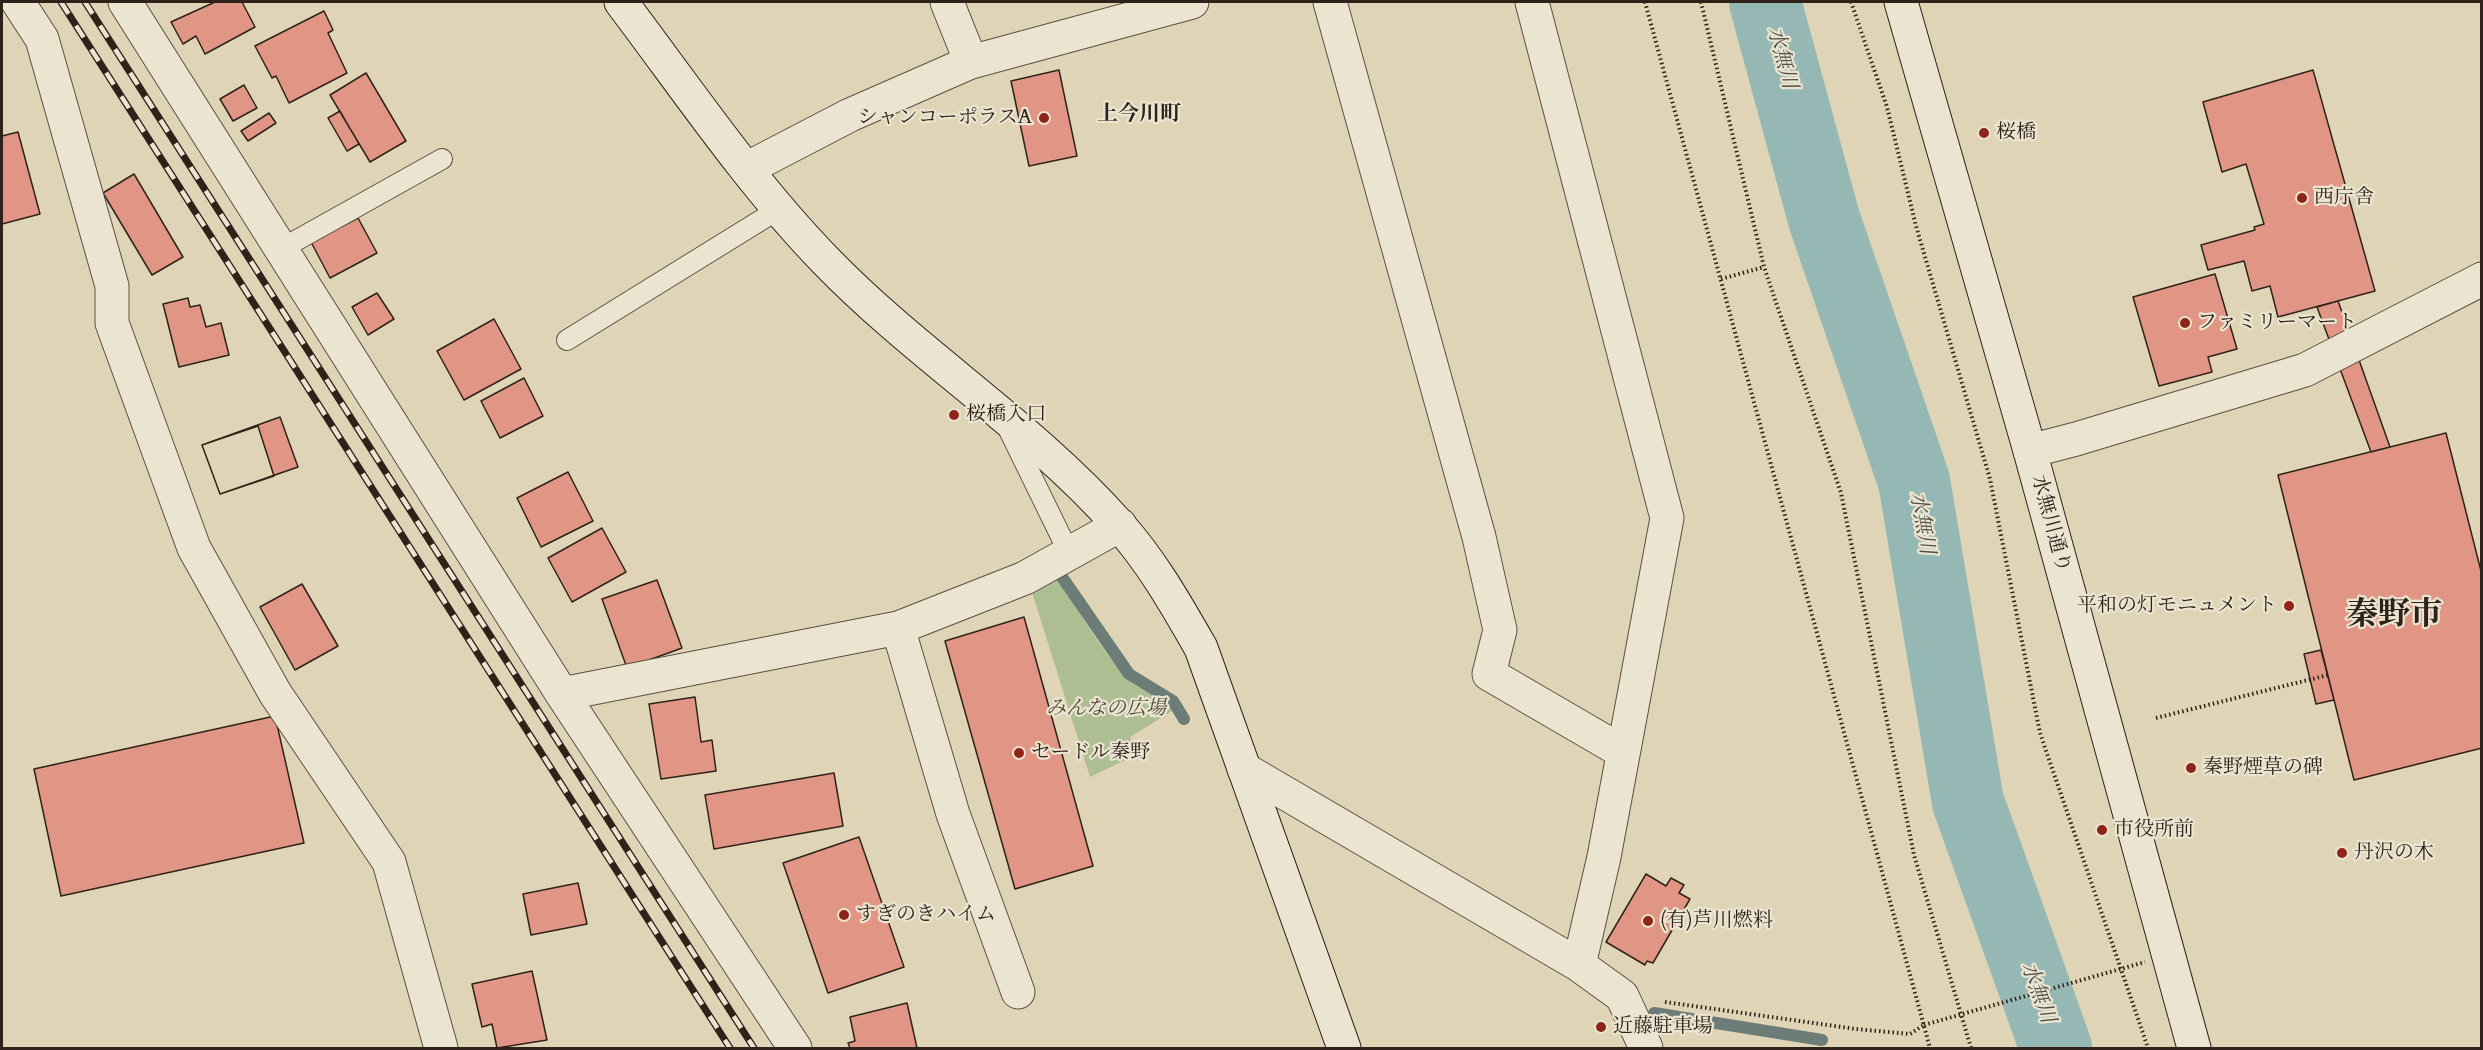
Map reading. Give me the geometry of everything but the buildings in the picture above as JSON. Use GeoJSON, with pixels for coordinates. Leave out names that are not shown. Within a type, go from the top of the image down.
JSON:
{"type":"FeatureCollection","features":[{"type":"Feature","properties":{"kind":"street"},"geometry":{"type":"LineString","coordinates":[[18,2],[42,39],[112,286],[112,323],[194,548],[275,693],[389,862],[441,1048]]}},
{"type":"Feature","properties":{"kind":"street"},"geometry":{"type":"LineString","coordinates":[[124,2],[562,694],[795,1048]]}},
{"type":"Feature","properties":{"kind":"street"},"geometry":{"type":"LineString","coordinates":[[621,2],[779,209],[826,261],[901,332],[1048,455],[1120,525],[1175,603],[1201,648],[1344,1048]]}},
{"type":"Feature","properties":{"kind":"street"},"geometry":{"type":"LineString","coordinates":[[947,2],[971,62]]}},
{"type":"Feature","properties":{"kind":"street"},"geometry":{"type":"LineString","coordinates":[[748,168],[850,115],[971,62],[1192,2]]}},
{"type":"Feature","properties":{"kind":"street"},"geometry":{"type":"LineString","coordinates":[[1330,2],[1479,537],[1500,630],[1489,674],[1623,752]]}},
{"type":"Feature","properties":{"kind":"street"},"geometry":{"type":"LineString","coordinates":[[1532,2],[1668,518],[1604,857],[1579,965]]}},
{"type":"Feature","properties":{"kind":"street","name":"水無川通り"},"geometry":{"type":"LineString","coordinates":[[1901,2],[2030,451],[2193,1048]]}},
{"type":"Feature","properties":{"kind":"street"},"geometry":{"type":"LineString","coordinates":[[2030,451],[2304,370],[2481,279]]}},
{"type":"Feature","properties":{"kind":"street"},"geometry":{"type":"LineString","coordinates":[[562,694],[898,628],[1025,578],[1120,525]]}},
{"type":"Feature","properties":{"kind":"street"},"geometry":{"type":"LineString","coordinates":[[898,628],[953,814],[1018,992]]}},
{"type":"Feature","properties":{"kind":"street"},"geometry":{"type":"LineString","coordinates":[[1244,769],[1579,965],[1622,996],[1646,1048]]}},
{"type":"Feature","properties":{"kind":"lane"},"geometry":{"type":"LineString","coordinates":[[281,249],[442,159]]}},
{"type":"Feature","properties":{"kind":"lane"},"geometry":{"type":"LineString","coordinates":[[567,340],[779,209]]}},
{"type":"Feature","properties":{"kind":"lane"},"geometry":{"type":"LineString","coordinates":[[1002,416],[1069,553]]}},
{"type":"Feature","properties":{"kind":"path"},"geometry":{"type":"LineString","coordinates":[[1645,2],[1930,1048]]}},
{"type":"Feature","properties":{"kind":"path"},"geometry":{"type":"LineString","coordinates":[[1701,2],[1764,267],[1841,493],[1914,855],[1971,1048]]}},
{"type":"Feature","properties":{"kind":"path"},"geometry":{"type":"LineString","coordinates":[[1851,2],[1887,107],[1916,226],[1990,479],[2040,733],[2148,1048]]}},
{"type":"Feature","properties":{"kind":"path"},"geometry":{"type":"LineString","coordinates":[[1721,279],[1764,267]]}},
{"type":"Feature","properties":{"kind":"path"},"geometry":{"type":"LineString","coordinates":[[2156,718],[2328,675]]}},
{"type":"Feature","properties":{"kind":"path"},"geometry":{"type":"LineString","coordinates":[[1622,996],[1856,1029],[1910,1034],[1924,1025],[2145,962]]}},
{"type":"Feature","properties":{"kind":"path"},"geometry":{"type":"LineString","coordinates":[[2140,1020],[2147,1018]]}},
{"type":"Feature","properties":{"kind":"green space","name":"みんなの広場"},"geometry":{"type":"Polygon","coordinates":[[[1056,578],[1122,673],[1134,684],[1160,699],[1172,711],[1130,737],[1140,753],[1090,777],[1032,592],[1056,578]]]}},
{"type":"Feature","properties":{"kind":"waterway","name":"水無川"},"geometry":{"type":"LineString","coordinates":[[1765,2],[1824,219],[1914,481],[1968,802],[2056,1048]]}},
{"type":"Feature","properties":{"kind":"waterway"},"geometry":{"type":"LineString","coordinates":[[1062,577],[1129,674],[1173,701],[1184,719]]}},
{"type":"Feature","properties":{"kind":"waterway"},"geometry":{"type":"LineString","coordinates":[[1654,1013],[1822,1040]]}},
{"type":"Feature","properties":{"kind":"railway"},"geometry":{"type":"LineString","coordinates":[[61,2],[730,1048]]}},
{"type":"Feature","properties":{"kind":"railway"},"geometry":{"type":"LineString","coordinates":[[85,2],[754,1048]]}},
{"type":"Feature","properties":{"kind":"place","name":"シャンコーポラスA"},"geometry":{"type":"Point","coordinates":[1044,118]}},
{"type":"Feature","properties":{"kind":"place","name":"桜橋"},"geometry":{"type":"Point","coordinates":[1984,133]}},
{"type":"Feature","properties":{"kind":"place","name":"西庁舎"},"geometry":{"type":"Point","coordinates":[2302,198]}},
{"type":"Feature","properties":{"kind":"place","name":"ファミリーマート"},"geometry":{"type":"Point","coordinates":[2185,323]}},
{"type":"Feature","properties":{"kind":"place","name":"桜橋入口"},"geometry":{"type":"Point","coordinates":[954,415]}},
{"type":"Feature","properties":{"kind":"place","name":"平和の灯モニュメント"},"geometry":{"type":"Point","coordinates":[2289,606]}},
{"type":"Feature","properties":{"kind":"place","name":"セードル秦野"},"geometry":{"type":"Point","coordinates":[1019,753]}},
{"type":"Feature","properties":{"kind":"place","name":"秦野煙草の碑"},"geometry":{"type":"Point","coordinates":[2191,768]}},
{"type":"Feature","properties":{"kind":"place","name":"市役所前"},"geometry":{"type":"Point","coordinates":[2102,830]}},
{"type":"Feature","properties":{"kind":"place","name":"丹沢の木"},"geometry":{"type":"Point","coordinates":[2342,853]}},
{"type":"Feature","properties":{"kind":"place","name":"すぎのきハイム"},"geometry":{"type":"Point","coordinates":[844,915]}},
{"type":"Feature","properties":{"kind":"place","name":"(有)芦川燃料"},"geometry":{"type":"Point","coordinates":[1648,921]}},
{"type":"Feature","properties":{"kind":"place","name":"近藤駐車場"},"geometry":{"type":"Point","coordinates":[1601,1027]}},
{"type":"Feature","properties":{"kind":"district","name":"上今川町"},"geometry":{"type":"Point","coordinates":[1139,115]}},
{"type":"Feature","properties":{"kind":"district","name":"秦野市"},"geometry":{"type":"Point","coordinates":[2394,617]}}]}
